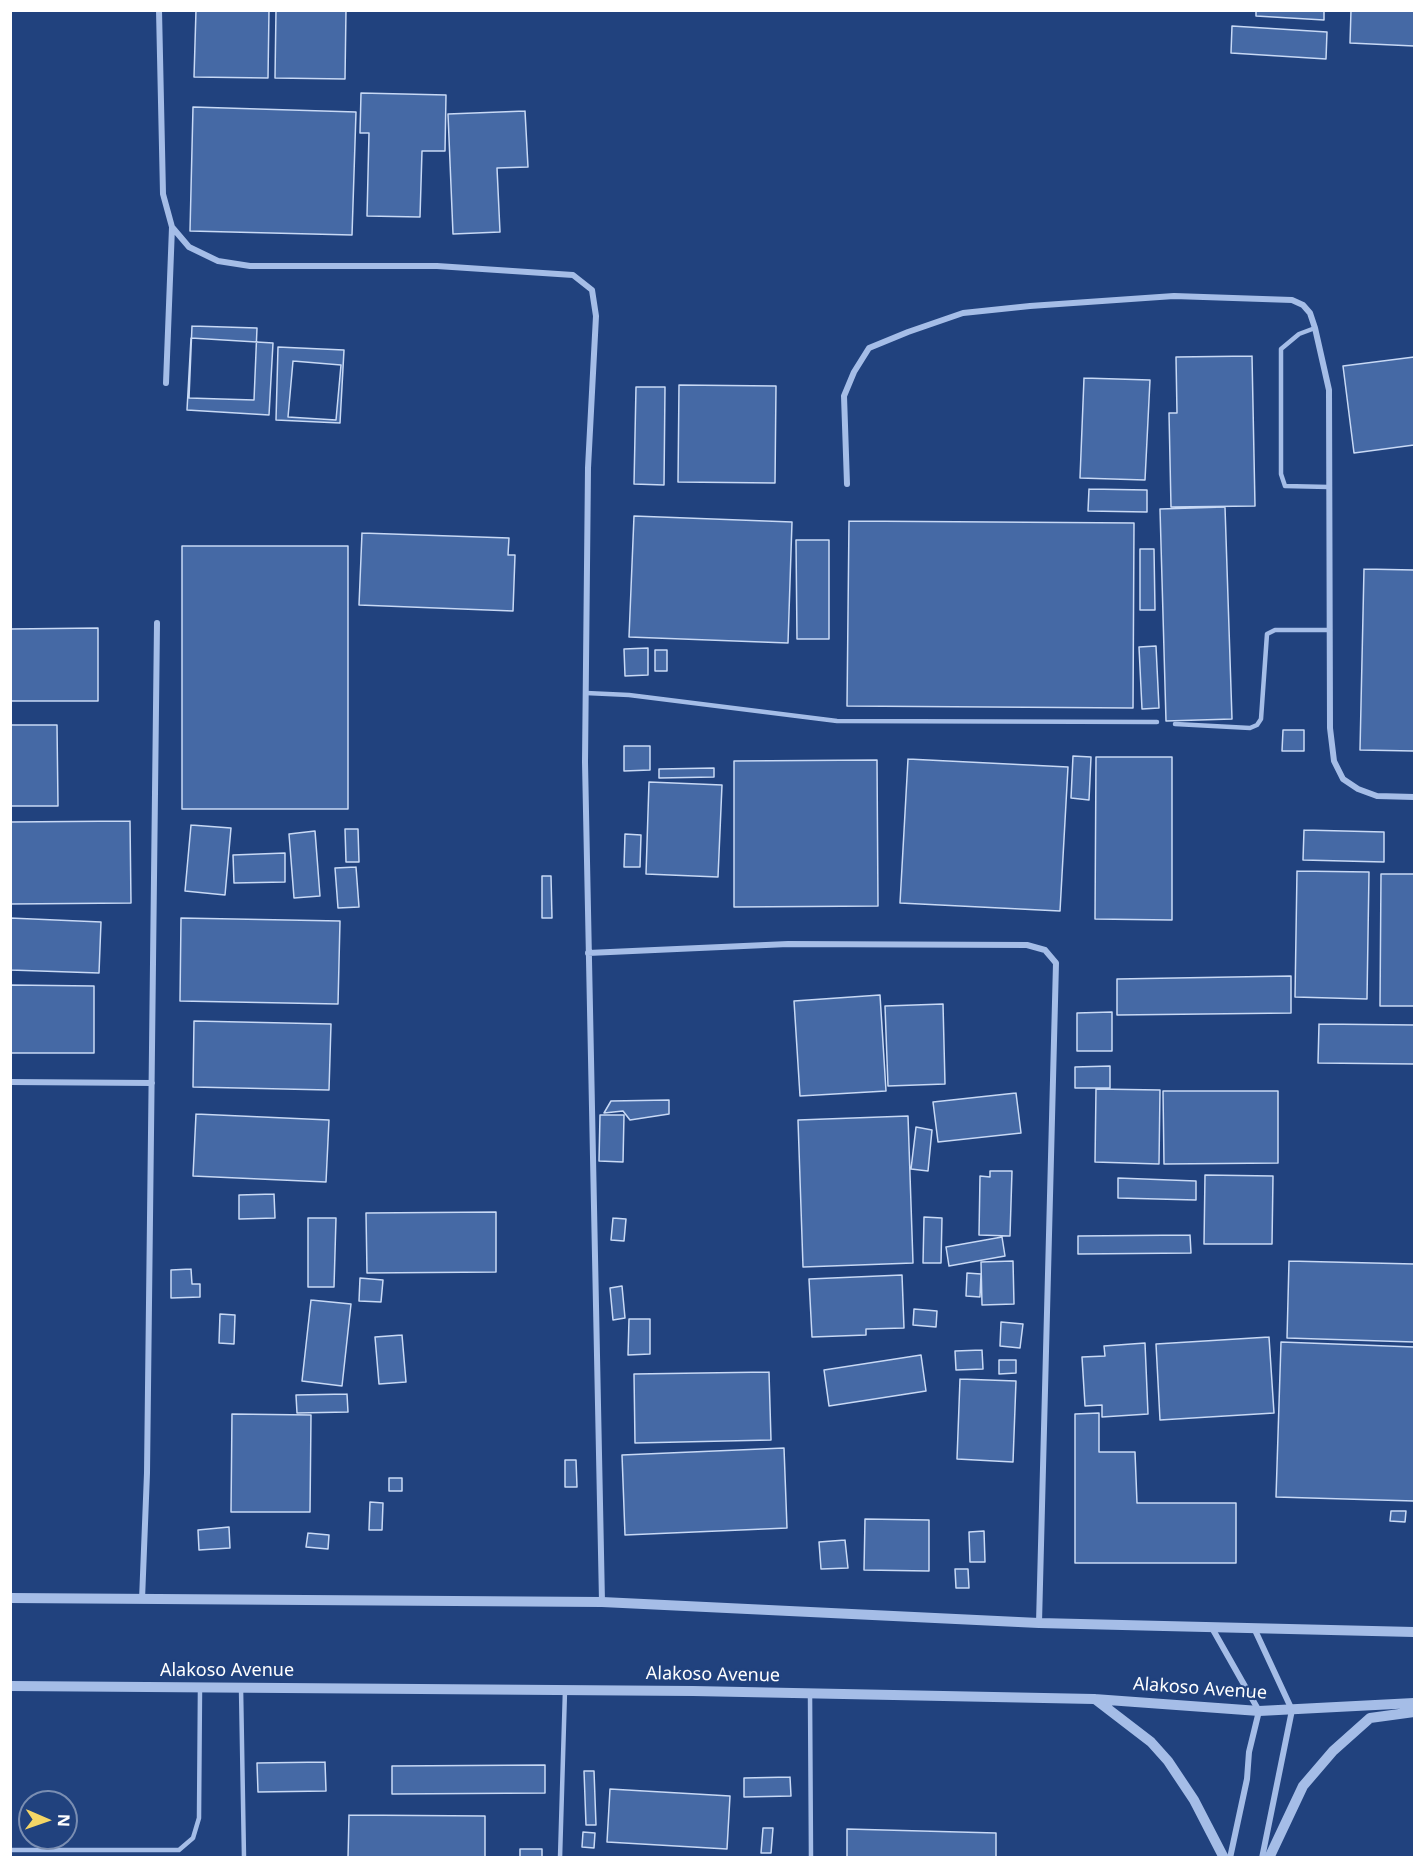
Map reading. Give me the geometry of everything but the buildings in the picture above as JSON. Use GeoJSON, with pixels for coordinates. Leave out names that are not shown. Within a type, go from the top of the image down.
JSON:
{"type":"FeatureCollection","features":[{"type":"Feature","properties":{"kind":"street"},"geometry":{"type":"LineString","coordinates":[[159,10],[163,194],[172,227],[166,383]]}},
{"type":"Feature","properties":{"kind":"street"},"geometry":{"type":"LineString","coordinates":[[172,227],[189,247],[218,261],[250,266],[437,266],[573,275],[592,290],[596,316],[588,468],[586,693],[588,953],[602,1602]]}},
{"type":"Feature","properties":{"kind":"street"},"geometry":{"type":"LineString","coordinates":[[847,484],[844,396],[854,372],[869,348],[908,332],[963,313],[1174,296],[1292,300],[1303,305],[1310,313],[1315,328],[1329,390],[1330,728],[1334,761],[1342,779],[1377,796],[1414,797]]}},
{"type":"Feature","properties":{"kind":"street"},"geometry":{"type":"LineString","coordinates":[[142,1600],[147,1473],[157,623]]}},
{"type":"Feature","properties":{"kind":"street"},"geometry":{"type":"LineString","coordinates":[[588,953],[788,944],[1027,945],[1045,950],[1056,963],[1039,1623]]}},
{"type":"Feature","properties":{"kind":"street"},"geometry":{"type":"LineString","coordinates":[[10,1082],[152,1083]]}},
{"type":"Feature","properties":{"kind":"street"},"geometry":{"type":"LineString","coordinates":[[10,1598],[602,1602],[1039,1623],[1414,1632]]}},
{"type":"Feature","properties":{"kind":"street"},"geometry":{"type":"LineString","coordinates":[[1212,1628],[1259,1711],[1249,1752],[1246,1779],[1230,1857]]}},
{"type":"Feature","properties":{"kind":"street"},"geometry":{"type":"LineString","coordinates":[[1254,1628],[1292,1710],[1262,1857]]}},
{"type":"Feature","properties":{"kind":"street","name":"Alakoso Avenue"},"geometry":{"type":"LineString","coordinates":[[10,1686],[810,1693],[1094,1699],[1259,1711],[1414,1703]]}},
{"type":"Feature","properties":{"kind":"street"},"geometry":{"type":"LineString","coordinates":[[1094,1699],[1151,1742],[1168,1761],[1194,1800],[1224,1857]]}},
{"type":"Feature","properties":{"kind":"street"},"geometry":{"type":"LineString","coordinates":[[1269,1857],[1303,1786],[1333,1751],[1370,1719],[1414,1712]]}},
{"type":"Feature","properties":{"kind":"lane"},"geometry":{"type":"LineString","coordinates":[[1315,328],[1299,334],[1281,349],[1281,474],[1285,486],[1329,487]]}},
{"type":"Feature","properties":{"kind":"lane"},"geometry":{"type":"LineString","coordinates":[[1175,724],[1250,728],[1257,725],[1261,719],[1268,634],[1275,630],[1330,630]]}},
{"type":"Feature","properties":{"kind":"lane"},"geometry":{"type":"LineString","coordinates":[[586,693],[629,695],[837,721],[1157,722]]}},
{"type":"Feature","properties":{"kind":"lane"},"geometry":{"type":"LineString","coordinates":[[10,1850],[179,1850],[193,1838],[200,1818],[200,1688]]}},
{"type":"Feature","properties":{"kind":"lane"},"geometry":{"type":"LineString","coordinates":[[241,1688],[244,1857]]}},
{"type":"Feature","properties":{"kind":"lane"},"geometry":{"type":"LineString","coordinates":[[560,1857],[565,1690]]}},
{"type":"Feature","properties":{"kind":"lane"},"geometry":{"type":"LineString","coordinates":[[810,1693],[811,1857]]}}]}
